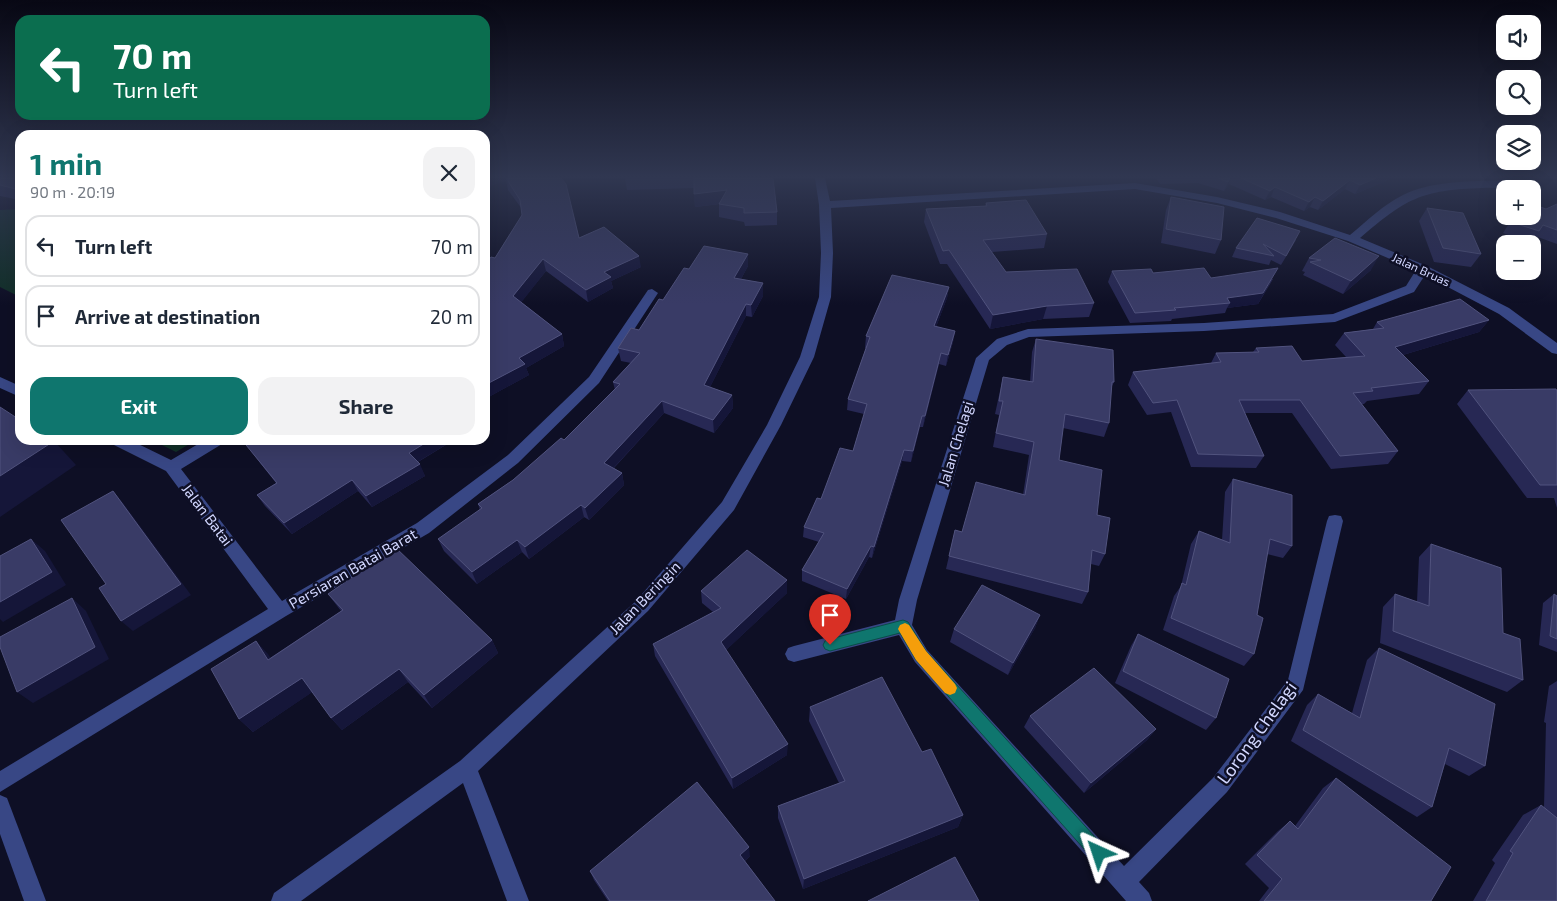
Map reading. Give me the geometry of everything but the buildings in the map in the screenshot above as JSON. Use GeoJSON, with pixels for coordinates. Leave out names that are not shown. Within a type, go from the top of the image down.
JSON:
{"type":"FeatureCollection","features":[{"type":"Feature","properties":{"kind":"street","name":"Jalan Beringin"},"geometry":{"type":"LineString","coordinates":[[282,901],[467,768],[642,606],[728,506],[774,425],[807,357],[825,297],[827,253],[826,220]]}},
{"type":"Feature","properties":{"kind":"street","name":"Jalan Bruas"},"geometry":{"type":"LineString","coordinates":[[1295,220],[1352,239],[1423,270],[1504,311],[1557,350]]}},
{"type":"Feature","properties":{"kind":"street"},"geometry":{"type":"LineString","coordinates":[[1352,239],[1375,220]]}},
{"type":"Feature","properties":{"kind":"street","name":"Jalan Chelagi"},"geometry":{"type":"LineString","coordinates":[[903,626],[908,600],[983,358],[1002,342],[1028,333],[1204,327],[1335,318],[1410,289],[1423,270]]}},
{"type":"Feature","properties":{"kind":"street","name":"Persiaran Batai Barat"},"geometry":{"type":"LineString","coordinates":[[0,782],[280,611],[424,528],[513,459],[594,380],[652,293]]}},
{"type":"Feature","properties":{"kind":"street"},"geometry":{"type":"LineString","coordinates":[[0,382],[15,390]]}},
{"type":"Feature","properties":{"kind":"street","name":"Jalan Batai"},"geometry":{"type":"LineString","coordinates":[[127,445],[171,467],[280,611]]}},
{"type":"Feature","properties":{"kind":"street"},"geometry":{"type":"LineString","coordinates":[[171,467],[208,445]]}},
{"type":"Feature","properties":{"kind":"street","name":"Lorong Chelagi"},"geometry":{"type":"LineString","coordinates":[[1124,882],[1220,786],[1296,684],[1335,521]]}},
{"type":"Feature","properties":{"kind":"street"},"geometry":{"type":"LineString","coordinates":[[794,654],[903,626],[921,656],[1141,901]]}},
{"type":"Feature","properties":{"kind":"street"},"geometry":{"type":"LineString","coordinates":[[467,768],[518,901]]}},
{"type":"Feature","properties":{"kind":"street"},"geometry":{"type":"LineString","coordinates":[[0,805],[35,901]]}},
{"type":"Feature","properties":{"kind":"green space"},"geometry":{"type":"Polygon","coordinates":[[[0,220],[15,220],[15,294],[0,287],[0,220]]]}},
{"type":"Feature","properties":{"kind":"green space"},"geometry":{"type":"Polygon","coordinates":[[[162,445],[188,445],[176,452],[162,445]]]}},
{"type":"Feature","properties":{"kind":"slow traffic"},"geometry":{"type":"LineString","coordinates":[[905,629],[921,656],[950,688]]}},
{"type":"Feature","properties":{"kind":"route"},"geometry":{"type":"LineString","coordinates":[[830,645],[903,626],[921,656],[1099,853]]}}]}
